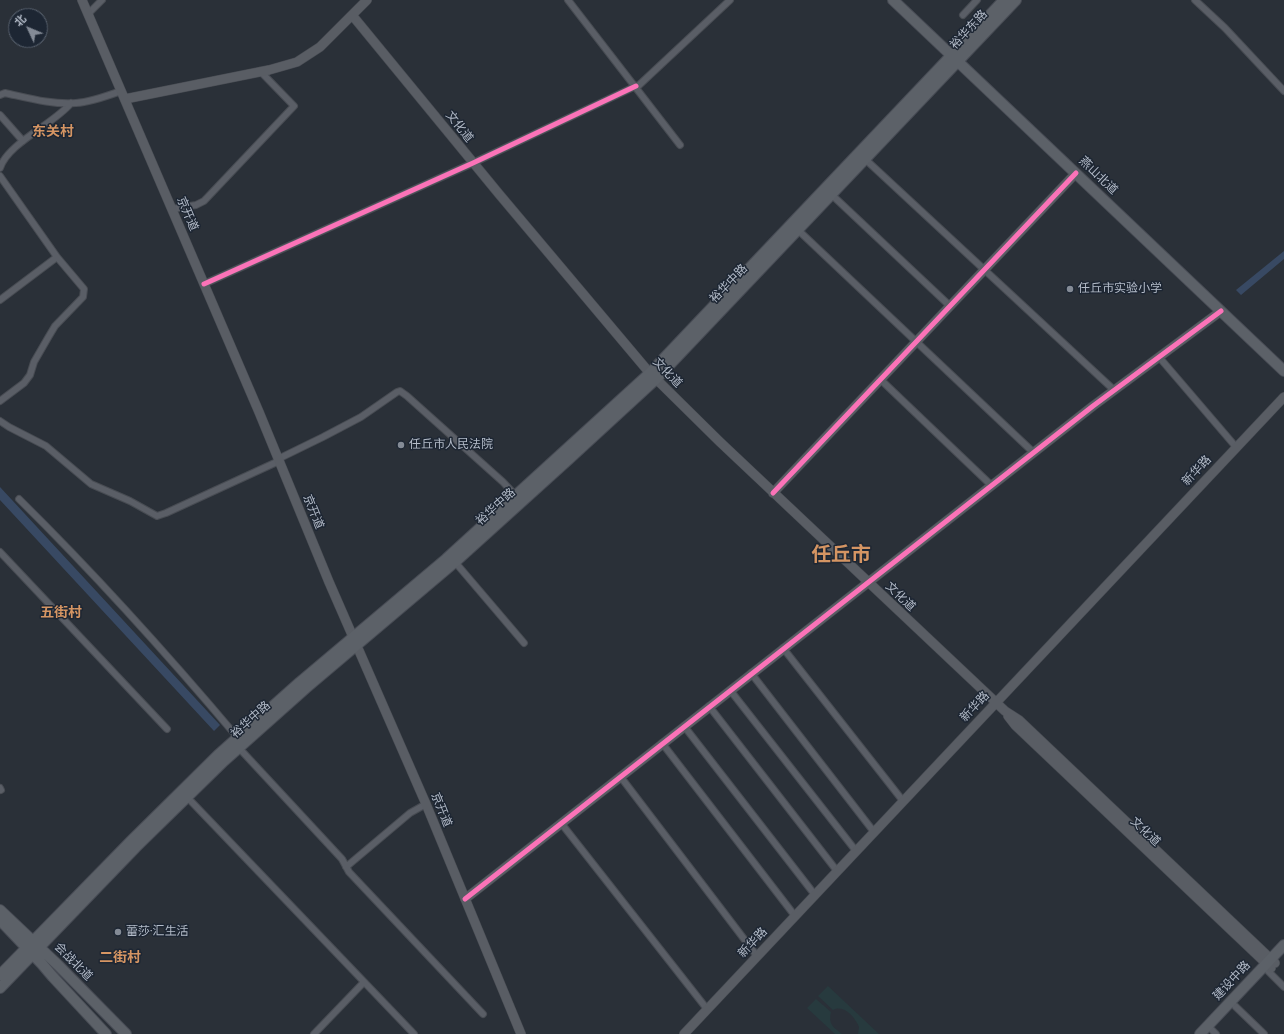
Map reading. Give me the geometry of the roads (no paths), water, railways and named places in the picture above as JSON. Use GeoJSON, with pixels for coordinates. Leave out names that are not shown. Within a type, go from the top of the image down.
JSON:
{"type":"FeatureCollection","features":[{"type":"Feature","properties":{"kind":"main road","name":"京开道"},"geometry":{"type":"LineString","coordinates":[[82,0],[426,804],[521,1034]]}},
{"type":"Feature","properties":{"kind":"main road"},"geometry":{"type":"LineString","coordinates":[[123,95],[260,72],[297,62],[314,52],[366,0]]}},
{"type":"Feature","properties":{"kind":"main road","name":"燕山北道"},"geometry":{"type":"LineString","coordinates":[[893,0],[957,56],[1284,362]]}},
{"type":"Feature","properties":{"kind":"main road","name":"燕山北道"},"geometry":{"type":"LineString","coordinates":[[903,0],[957,56],[1076,173],[1284,371]]}},
{"type":"Feature","properties":{"kind":"main road","name":"裕华东路"},"geometry":{"type":"LineString","coordinates":[[957,56],[1004,0]]}},
{"type":"Feature","properties":{"kind":"main road","name":"裕华东路"},"geometry":{"type":"LineString","coordinates":[[957,56],[1016,0]]}},
{"type":"Feature","properties":{"kind":"main road","name":"文化道"},"geometry":{"type":"LineString","coordinates":[[352,15],[603,319],[653,376],[773,493],[995,703],[1019,720],[1270,965]]}},
{"type":"Feature","properties":{"kind":"main road","name":"裕华中路"},"geometry":{"type":"LineString","coordinates":[[355,641],[455,562],[569,459],[832,195],[957,56]]}},
{"type":"Feature","properties":{"kind":"main road","name":"裕华中路"},"geometry":{"type":"LineString","coordinates":[[32,947],[131,841],[239,743],[306,688],[355,641],[516,496],[653,376],[957,56]]}},
{"type":"Feature","properties":{"kind":"main road"},"geometry":{"type":"LineString","coordinates":[[773,493],[1076,173]]}},
{"type":"Feature","properties":{"kind":"main road"},"geometry":{"type":"LineString","coordinates":[[465,899],[1033,452],[1221,311]]}},
{"type":"Feature","properties":{"kind":"main road","name":"新华路"},"geometry":{"type":"LineString","coordinates":[[684,1034],[1284,397]]}},
{"type":"Feature","properties":{"kind":"main road","name":"裕华中路"},"geometry":{"type":"LineString","coordinates":[[32,947],[187,797],[239,743]]}},
{"type":"Feature","properties":{"kind":"main road","name":"会战北道"},"geometry":{"type":"LineString","coordinates":[[0,910],[32,947],[53,978],[106,1034]]}},
{"type":"Feature","properties":{"kind":"main road","name":"会战北道"},"geometry":{"type":"LineString","coordinates":[[0,920],[32,947],[126,1034]]}},
{"type":"Feature","properties":{"kind":"main road","name":"建设中路"},"geometry":{"type":"LineString","coordinates":[[1212,1033],[1270,965],[1284,945]]}},
{"type":"Feature","properties":{"kind":"main road"},"geometry":{"type":"LineString","coordinates":[[0,975],[32,947]]}},
{"type":"Feature","properties":{"kind":"main road"},"geometry":{"type":"LineString","coordinates":[[0,988],[32,947]]}},
{"type":"Feature","properties":{"kind":"main road","name":"建设中路"},"geometry":{"type":"LineString","coordinates":[[1200,1034],[1270,965],[1284,954]]}},
{"type":"Feature","properties":{"kind":"street"},"geometry":{"type":"LineString","coordinates":[[88,14],[102,0]]}},
{"type":"Feature","properties":{"kind":"street"},"geometry":{"type":"LineString","coordinates":[[204,284],[474,163],[636,86],[730,0]]}},
{"type":"Feature","properties":{"kind":"street"},"geometry":{"type":"LineString","coordinates":[[963,15],[977,0]]}},
{"type":"Feature","properties":{"kind":"street"},"geometry":{"type":"LineString","coordinates":[[1195,0],[1225,28],[1284,91]]}},
{"type":"Feature","properties":{"kind":"street"},"geometry":{"type":"LineString","coordinates":[[570,1],[680,145]]}},
{"type":"Feature","properties":{"kind":"street"},"geometry":{"type":"LineString","coordinates":[[172,209],[196,205],[204,201],[294,106],[260,72]]}},
{"type":"Feature","properties":{"kind":"street"},"geometry":{"type":"LineString","coordinates":[[1,94],[5,93],[48,102],[71,103],[87,102],[123,95]]}},
{"type":"Feature","properties":{"kind":"street"},"geometry":{"type":"LineString","coordinates":[[0,168],[3,161],[23,141],[62,112],[71,103]]}},
{"type":"Feature","properties":{"kind":"street"},"geometry":{"type":"LineString","coordinates":[[0,115],[23,141]]}},
{"type":"Feature","properties":{"kind":"street"},"geometry":{"type":"LineString","coordinates":[[865,159],[1114,390]]}},
{"type":"Feature","properties":{"kind":"street"},"geometry":{"type":"LineString","coordinates":[[0,176],[57,257],[84,289],[83,298],[56,326],[34,362],[30,375],[24,383],[0,401]]}},
{"type":"Feature","properties":{"kind":"street"},"geometry":{"type":"LineString","coordinates":[[832,195],[950,306]]}},
{"type":"Feature","properties":{"kind":"street"},"geometry":{"type":"LineString","coordinates":[[798,230],[1033,452]]}},
{"type":"Feature","properties":{"kind":"street"},"geometry":{"type":"LineString","coordinates":[[0,300],[57,257]]}},
{"type":"Feature","properties":{"kind":"street"},"geometry":{"type":"LineString","coordinates":[[1159,357],[1236,447]]}},
{"type":"Feature","properties":{"kind":"street"},"geometry":{"type":"LineString","coordinates":[[881,380],[992,485]]}},
{"type":"Feature","properties":{"kind":"street"},"geometry":{"type":"LineString","coordinates":[[0,421],[46,446],[91,484],[130,501],[157,516],[323,438],[361,417],[400,391],[498,477],[516,496]]}},
{"type":"Feature","properties":{"kind":"street"},"geometry":{"type":"LineString","coordinates":[[19,499],[54,534],[200,692],[239,743],[342,859],[349,872],[483,1014]]}},
{"type":"Feature","properties":{"kind":"street"},"geometry":{"type":"LineString","coordinates":[[0,552],[167,729]]}},
{"type":"Feature","properties":{"kind":"street"},"geometry":{"type":"LineString","coordinates":[[455,562],[524,643]]}},
{"type":"Feature","properties":{"kind":"street"},"geometry":{"type":"LineString","coordinates":[[783,648],[903,801]]}},
{"type":"Feature","properties":{"kind":"street"},"geometry":{"type":"LineString","coordinates":[[751,674],[874,832]]}},
{"type":"Feature","properties":{"kind":"street"},"geometry":{"type":"LineString","coordinates":[[730,690],[856,851]]}},
{"type":"Feature","properties":{"kind":"street"},"geometry":{"type":"LineString","coordinates":[[709,706],[837,871]]}},
{"type":"Feature","properties":{"kind":"street"},"geometry":{"type":"LineString","coordinates":[[684,726],[815,895]]}},
{"type":"Feature","properties":{"kind":"street"},"geometry":{"type":"LineString","coordinates":[[662,743],[795,916]]}},
{"type":"Feature","properties":{"kind":"street"},"geometry":{"type":"LineString","coordinates":[[620,776],[757,956]]}},
{"type":"Feature","properties":{"kind":"street"},"geometry":{"type":"LineString","coordinates":[[187,797],[414,1034]]}},
{"type":"Feature","properties":{"kind":"street"},"geometry":{"type":"LineString","coordinates":[[346,867],[410,813],[426,804]]}},
{"type":"Feature","properties":{"kind":"street"},"geometry":{"type":"LineString","coordinates":[[561,823],[708,1009]]}},
{"type":"Feature","properties":{"kind":"street"},"geometry":{"type":"LineString","coordinates":[[1270,965],[1284,987]]}},
{"type":"Feature","properties":{"kind":"street"},"geometry":{"type":"LineString","coordinates":[[314,1034],[364,982]]}},
{"type":"Feature","properties":{"kind":"street"},"geometry":{"type":"LineString","coordinates":[[1235,1006],[1264,1034]]}},
{"type":"Feature","properties":{"kind":"water"},"geometry":{"type":"Polygon","coordinates":[[[1284,251],[1284,259],[1241,295],[1236,290],[1284,251]]]}},
{"type":"Feature","properties":{"kind":"water"},"geometry":{"type":"Polygon","coordinates":[[[0,487],[220,725],[214,731],[0,500],[0,487]]]}},
{"type":"Feature","properties":{"kind":"place","name":"任丘市实验小学"},"geometry":{"type":"Point","coordinates":[1070,289]}},
{"type":"Feature","properties":{"kind":"place","name":"任丘市人民法院"},"geometry":{"type":"Point","coordinates":[401,445]}},
{"type":"Feature","properties":{"kind":"place","name":"蕾莎·汇生活"},"geometry":{"type":"Point","coordinates":[118,932]}},
{"type":"Feature","properties":{"kind":"district","name":"东关村"},"geometry":{"type":"Point","coordinates":[53,132]}},
{"type":"Feature","properties":{"kind":"district","name":"任丘市"},"geometry":{"type":"Point","coordinates":[841,556]}},
{"type":"Feature","properties":{"kind":"district","name":"五街村"},"geometry":{"type":"Point","coordinates":[61,613]}},
{"type":"Feature","properties":{"kind":"district","name":"二街村"},"geometry":{"type":"Point","coordinates":[120,958]}}]}
